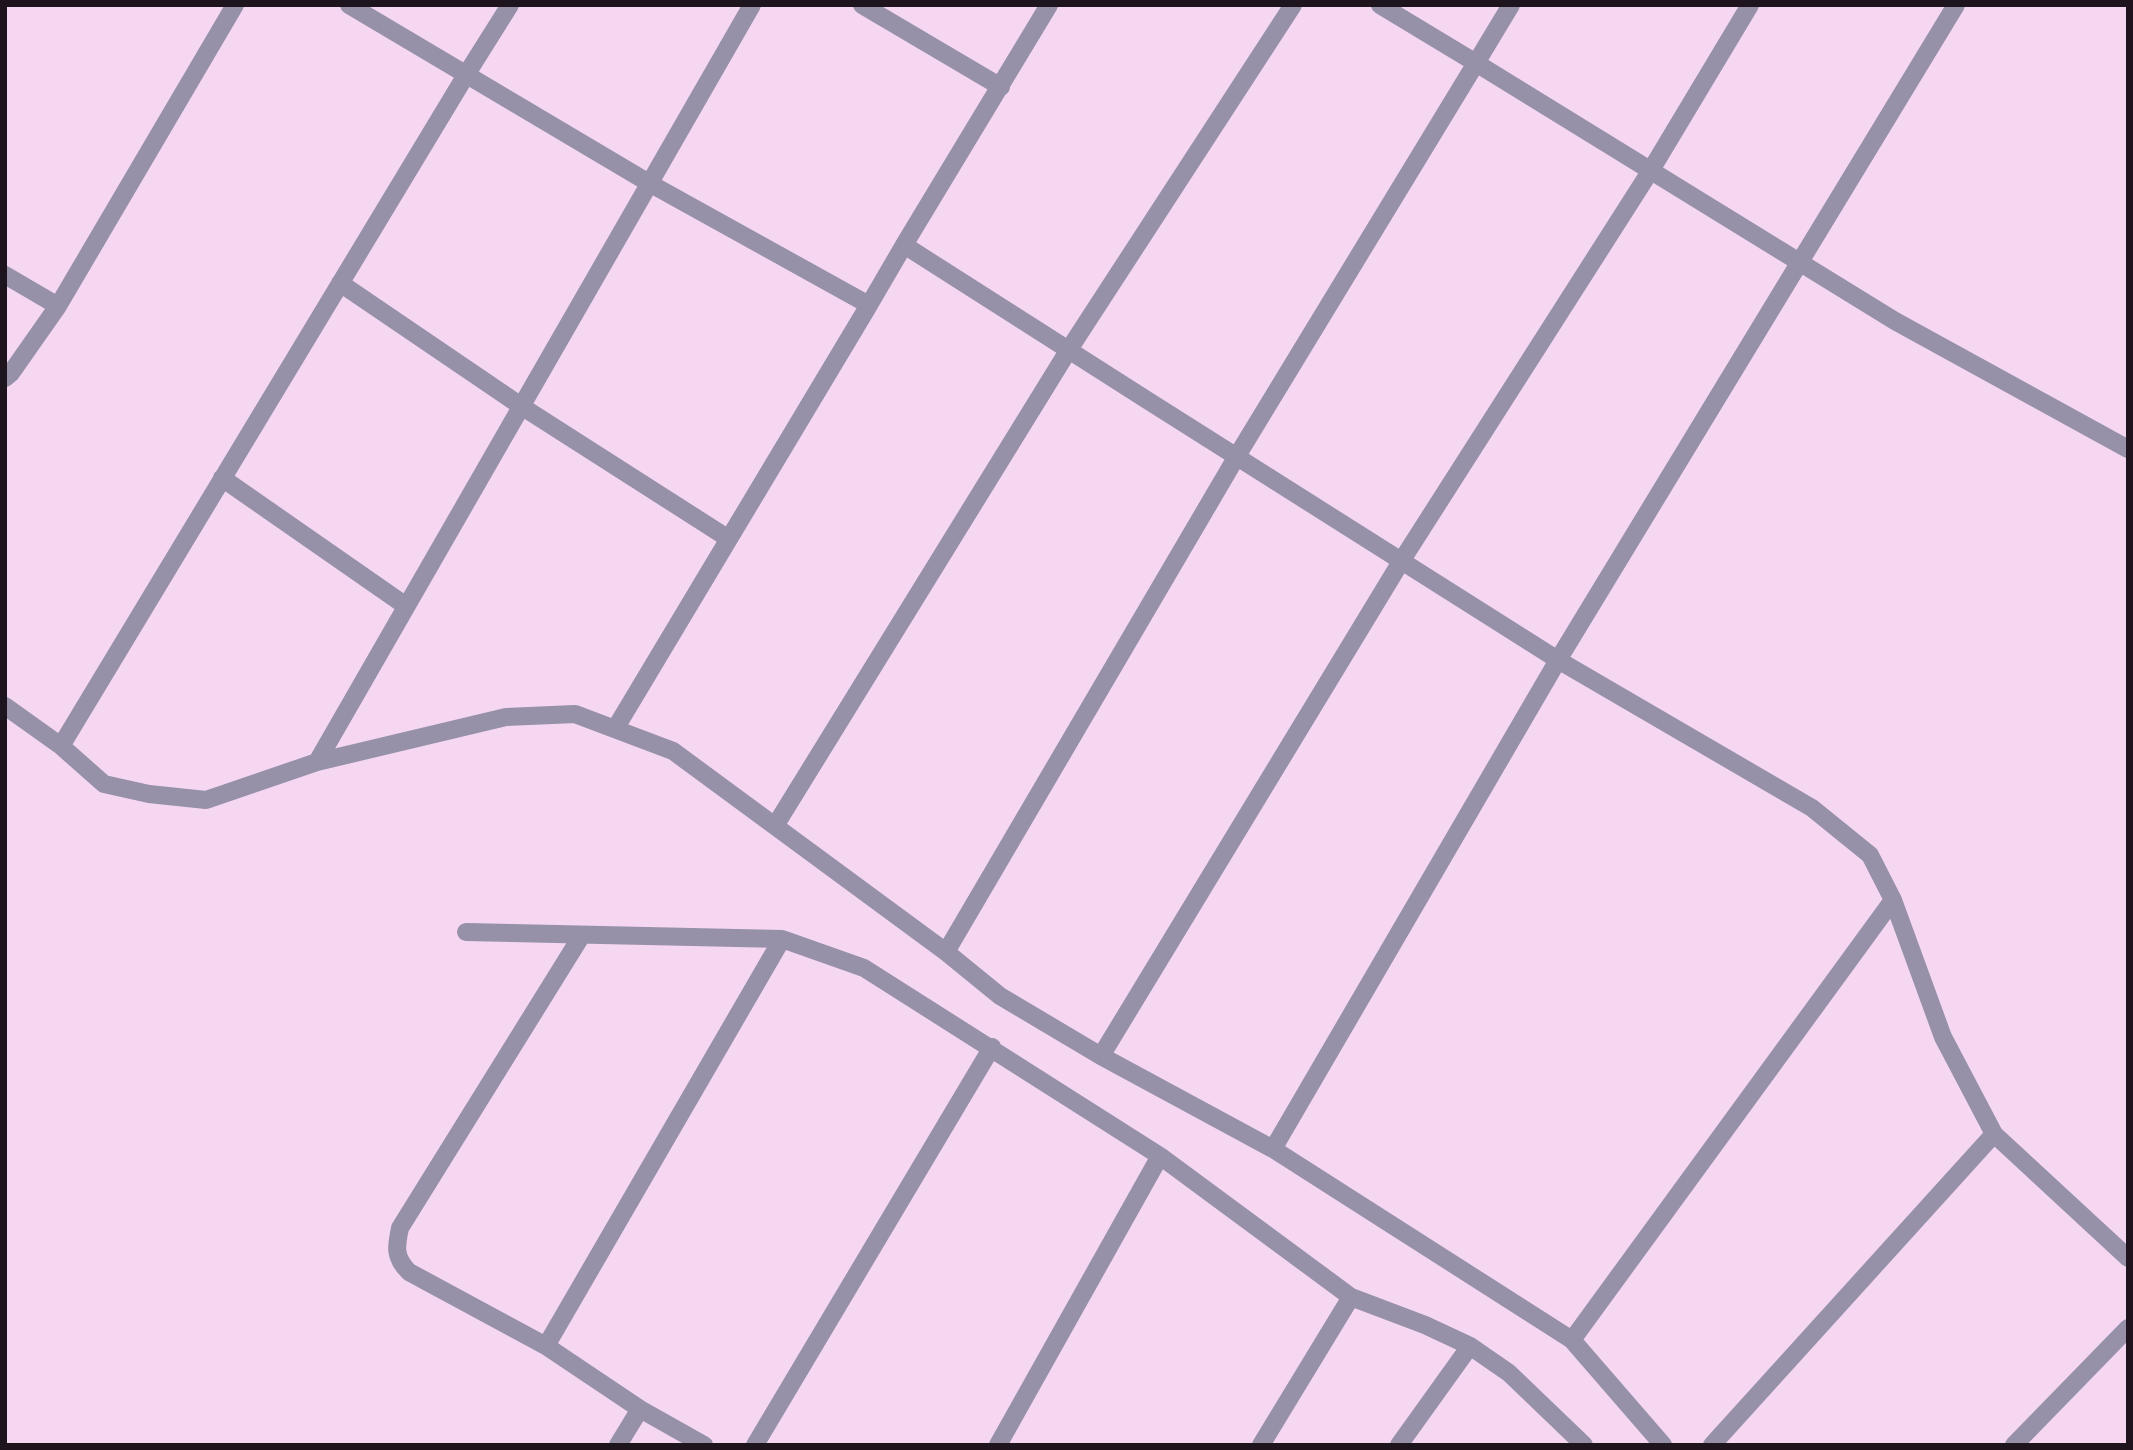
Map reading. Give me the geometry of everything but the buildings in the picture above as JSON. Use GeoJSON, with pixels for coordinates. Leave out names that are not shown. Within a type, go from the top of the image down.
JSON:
{"type":"FeatureCollection","features":[{"type":"Feature","properties":{"kind":"street"},"geometry":{"type":"LineString","coordinates":[[5,378],[58,306],[235,5]]}},
{"type":"Feature","properties":{"kind":"street"},"geometry":{"type":"LineString","coordinates":[[349,5],[649,183],[869,305]]}},
{"type":"Feature","properties":{"kind":"street"},"geometry":{"type":"LineString","coordinates":[[61,746],[510,5]]}},
{"type":"Feature","properties":{"kind":"street"},"geometry":{"type":"LineString","coordinates":[[317,762],[752,5]]}},
{"type":"Feature","properties":{"kind":"street"},"geometry":{"type":"LineString","coordinates":[[862,5],[1001,87]]}},
{"type":"Feature","properties":{"kind":"street"},"geometry":{"type":"LineString","coordinates":[[615,729],[1049,5]]}},
{"type":"Feature","properties":{"kind":"street"},"geometry":{"type":"LineString","coordinates":[[775,826],[1068,351],[1293,5]]}},
{"type":"Feature","properties":{"kind":"street"},"geometry":{"type":"LineString","coordinates":[[1380,5],[1895,321],[2128,449]]}},
{"type":"Feature","properties":{"kind":"street"},"geometry":{"type":"LineString","coordinates":[[946,951],[1237,456],[1511,5]]}},
{"type":"Feature","properties":{"kind":"street"},"geometry":{"type":"LineString","coordinates":[[1101,1056],[1402,560],[1651,170],[1750,5]]}},
{"type":"Feature","properties":{"kind":"street"},"geometry":{"type":"LineString","coordinates":[[1273,1149],[1559,660],[1956,5]]}},
{"type":"Feature","properties":{"kind":"street"},"geometry":{"type":"LineString","coordinates":[[904,245],[1559,660],[1812,808],[1870,855],[1893,900],[1943,1037],[1994,1134],[2128,1258]]}},
{"type":"Feature","properties":{"kind":"street"},"geometry":{"type":"LineString","coordinates":[[5,275],[58,306]]}},
{"type":"Feature","properties":{"kind":"street"},"geometry":{"type":"LineString","coordinates":[[340,283],[521,406],[729,538]]}},
{"type":"Feature","properties":{"kind":"street"},"geometry":{"type":"LineString","coordinates":[[222,478],[406,606]]}},
{"type":"Feature","properties":{"kind":"street"},"geometry":{"type":"LineString","coordinates":[[5,706],[61,746],[104,784],[149,794],[206,800],[317,762],[506,717],[575,714],[673,751],[946,951],[1000,996],[1101,1056],[1273,1149],[1572,1340],[1663,1445]]}},
{"type":"Feature","properties":{"kind":"street"},"geometry":{"type":"LineString","coordinates":[[1572,1340],[1893,900]]}},
{"type":"Feature","properties":{"kind":"street"},"geometry":{"type":"LineString","coordinates":[[466,932],[782,939],[864,968],[1160,1156],[1351,1297],[1425,1325],[1470,1346],[1508,1373],[1584,1445]]}},
{"type":"Feature","properties":{"kind":"street"},"geometry":{"type":"LineString","coordinates":[[582,935],[400,1228],[396,1248],[399,1262],[409,1272],[546,1346],[640,1409],[704,1445]]}},
{"type":"Feature","properties":{"kind":"street"},"geometry":{"type":"LineString","coordinates":[[546,1346],[782,939]]}},
{"type":"Feature","properties":{"kind":"street"},"geometry":{"type":"LineString","coordinates":[[755,1445],[992,1047]]}},
{"type":"Feature","properties":{"kind":"street"},"geometry":{"type":"LineString","coordinates":[[1712,1445],[1994,1134]]}},
{"type":"Feature","properties":{"kind":"street"},"geometry":{"type":"LineString","coordinates":[[998,1445],[1160,1156]]}},
{"type":"Feature","properties":{"kind":"street"},"geometry":{"type":"LineString","coordinates":[[1261,1445],[1351,1297]]}},
{"type":"Feature","properties":{"kind":"street"},"geometry":{"type":"LineString","coordinates":[[2014,1445],[2128,1328]]}},
{"type":"Feature","properties":{"kind":"street"},"geometry":{"type":"LineString","coordinates":[[1399,1445],[1470,1346]]}},
{"type":"Feature","properties":{"kind":"street"},"geometry":{"type":"LineString","coordinates":[[618,1445],[640,1409]]}}]}
